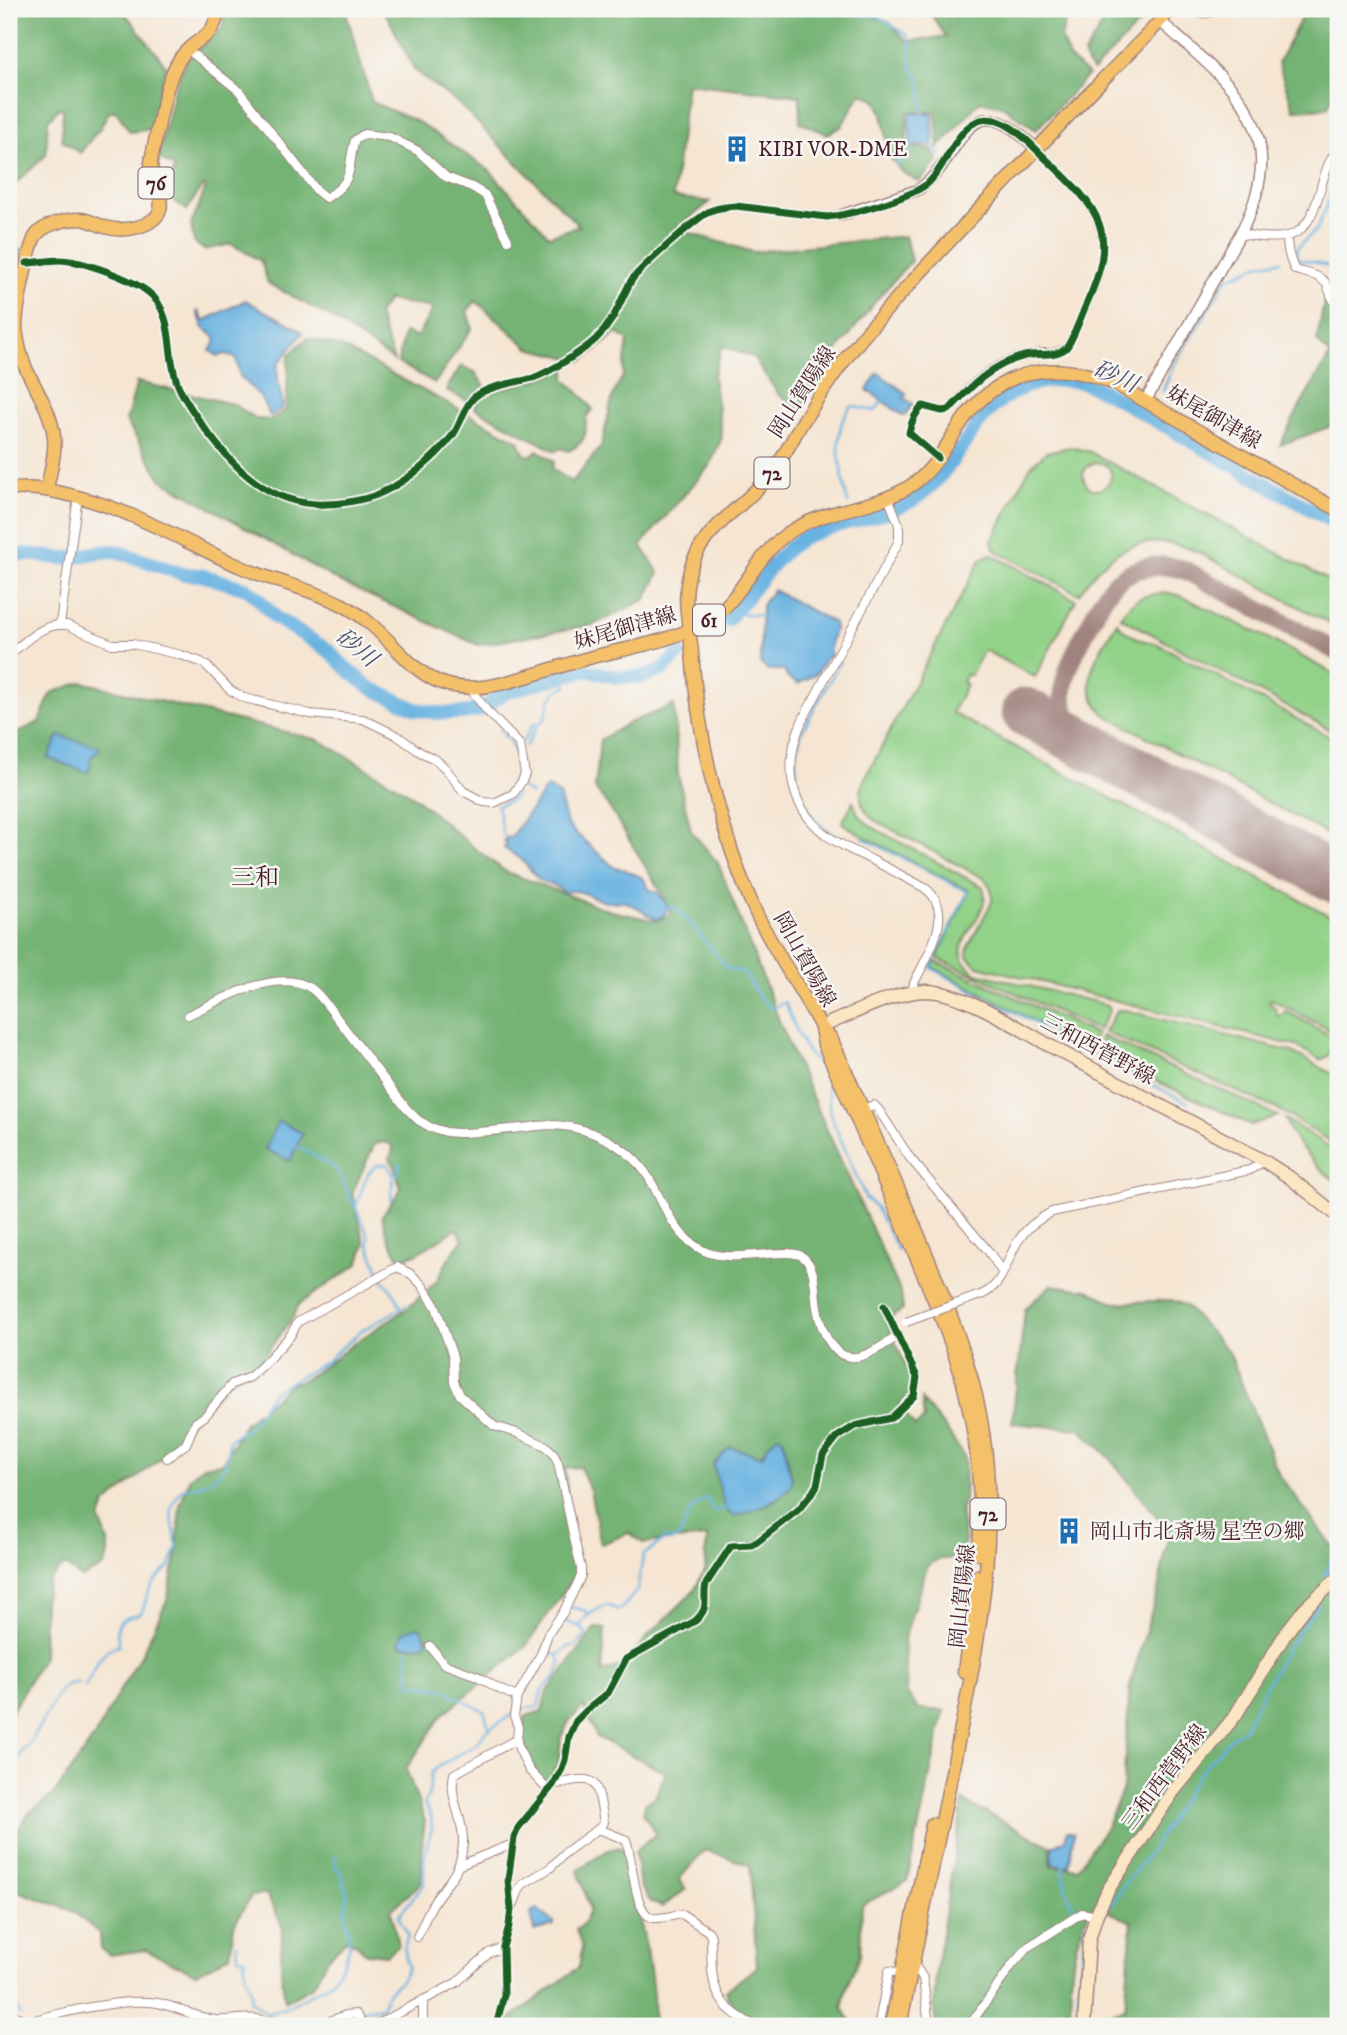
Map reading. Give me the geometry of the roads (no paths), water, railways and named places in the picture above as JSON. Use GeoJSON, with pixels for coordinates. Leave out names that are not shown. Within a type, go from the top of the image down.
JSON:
{"type":"FeatureCollection","features":[{"type":"Feature","properties":{"kind":"main road","name":"76"},"geometry":{"type":"LineString","coordinates":[[47,489],[54,454],[50,417],[24,364],[12,325],[35,238],[40,230],[48,225],[81,219],[115,230],[152,221],[160,212],[161,202],[151,162],[167,90],[179,60],[187,49],[209,34],[216,24],[219,9]]}},
{"type":"Feature","properties":{"kind":"main road","name":"岡山賀陽線"},"geometry":{"type":"LineString","coordinates":[[900,2026],[981,1618],[988,1542],[987,1467],[976,1398],[957,1330],[902,1197],[831,1038],[821,1027],[774,948],[756,912],[730,844],[705,747],[694,686],[687,581],[692,561],[702,541],[774,471],[832,377],[865,334],[958,232],[1171,9]]}},
{"type":"Feature","properties":{"kind":"main road","name":"妹尾御津線"},"geometry":{"type":"LineString","coordinates":[[9,490],[47,489],[136,516],[241,568],[339,603],[373,626],[417,670],[430,679],[445,685],[473,688],[504,683],[573,662],[668,639],[706,622],[723,609],[767,552],[785,535],[825,515],[892,504],[903,491],[920,479],[938,458],[982,399],[1001,385],[1045,370],[1061,369],[1095,375],[1146,400],[1338,510]]}},
{"type":"Feature","properties":{"kind":"main road","name":"三和西菅野線"},"geometry":{"type":"LineString","coordinates":[[821,1027],[912,992],[952,995],[1264,1161],[1338,1216]]}},
{"type":"Feature","properties":{"kind":"main road","name":"岡山賀陽線"},"geometry":{"type":"LineString","coordinates":[[821,1027],[824,1045],[893,1200],[947,1332],[967,1399],[978,1468],[979,1541],[973,1615],[891,2026]]}},
{"type":"Feature","properties":{"kind":"main road","name":"三和西菅野線"},"geometry":{"type":"LineString","coordinates":[[1084,2026],[1090,1940],[1096,1916],[1115,1878],[1186,1775],[1254,1689],[1286,1633],[1305,1608],[1338,1578]]}},
{"type":"Feature","properties":{"kind":"street"},"geometry":{"type":"LineString","coordinates":[[1193,9],[1203,14],[1216,9]]}},
{"type":"Feature","properties":{"kind":"street"},"geometry":{"type":"LineString","coordinates":[[1146,400],[1251,214],[1261,180],[1262,159],[1259,139],[1242,100],[1160,21]]}},
{"type":"Feature","properties":{"kind":"street"},"geometry":{"type":"LineString","coordinates":[[187,49],[239,90],[317,191],[326,198],[340,189],[347,179],[355,140],[364,134],[390,137],[418,151],[446,177],[485,195],[508,240]]}},
{"type":"Feature","properties":{"kind":"street"},"geometry":{"type":"LineString","coordinates":[[27,263],[60,260],[85,264],[132,282],[148,292],[157,301],[166,321],[177,385],[225,454],[246,476],[274,494],[294,501],[328,505],[381,494],[406,479],[453,435],[475,396],[491,388],[536,377],[594,341],[611,324],[633,278],[708,211],[736,206],[827,216],[842,215],[918,190],[929,183],[967,129],[979,120],[994,119],[1009,127],[1037,150],[1085,198],[1097,217],[1103,234],[1101,266],[1097,281],[1066,348],[1055,353],[1023,357],[1002,364],[971,386],[949,410],[923,406],[918,410],[909,433],[938,458]]}},
{"type":"Feature","properties":{"kind":"street"},"geometry":{"type":"LineString","coordinates":[[1240,234],[1287,237],[1307,225],[1315,209],[1327,167],[1338,149]]}},
{"type":"Feature","properties":{"kind":"street"},"geometry":{"type":"LineString","coordinates":[[1287,237],[1289,255],[1295,270],[1325,281],[1331,298],[1338,306]]}},
{"type":"Feature","properties":{"kind":"street"},"geometry":{"type":"LineString","coordinates":[[60,624],[78,497]]}},
{"type":"Feature","properties":{"kind":"street"},"geometry":{"type":"LineString","coordinates":[[892,504],[899,525],[899,541],[802,721],[790,764],[796,795],[818,828],[853,851],[925,888],[936,900],[941,915],[940,924],[912,992]]}},
{"type":"Feature","properties":{"kind":"street"},"geometry":{"type":"LineString","coordinates":[[9,655],[35,634],[60,624],[112,644],[133,644],[181,655],[201,662],[230,690],[243,698],[310,713],[363,719],[435,759],[463,791],[484,802],[494,803],[513,794],[522,781],[525,774],[520,745],[485,708],[474,694],[473,688]]}},
{"type":"Feature","properties":{"kind":"street"},"geometry":{"type":"LineString","coordinates":[[188,1015],[257,986],[276,982],[306,985],[327,1005],[391,1090],[418,1120],[430,1127],[457,1133],[551,1125],[593,1133],[624,1150],[639,1165],[651,1181],[677,1229],[703,1251],[721,1257],[739,1258],[789,1252],[803,1257],[812,1271],[823,1331],[835,1350],[860,1357],[878,1349],[906,1322],[992,1290],[999,1283],[1020,1238],[1031,1226],[1052,1212],[1250,1170],[1264,1161]]}},
{"type":"Feature","properties":{"kind":"street"},"geometry":{"type":"LineString","coordinates":[[862,1109],[874,1105],[878,1109],[910,1158],[989,1252],[1002,1272]]}},
{"type":"Feature","properties":{"kind":"street"},"geometry":{"type":"LineString","coordinates":[[167,1458],[186,1444],[195,1423],[205,1416],[232,1384],[250,1377],[263,1365],[290,1336],[298,1322],[397,1266],[411,1274],[422,1284],[436,1307],[450,1344],[454,1382],[460,1395],[494,1426],[546,1446],[558,1463],[578,1548],[581,1576],[517,1697],[514,1715],[518,1727],[519,1749],[530,1770],[550,1788]]}},
{"type":"Feature","properties":{"kind":"street"},"geometry":{"type":"LineString","coordinates":[[496,2026],[504,1995],[503,1947],[509,1926],[509,1880],[513,1844],[518,1828],[550,1788],[565,1760],[569,1737],[576,1721],[608,1693],[626,1660],[701,1615],[706,1602],[706,1584],[731,1546],[757,1542],[798,1510],[817,1485],[823,1455],[837,1437],[855,1426],[891,1418],[914,1396],[918,1377],[884,1306]]}},
{"type":"Feature","properties":{"kind":"street"},"geometry":{"type":"LineString","coordinates":[[430,1646],[444,1664],[477,1676],[517,1697]]}},
{"type":"Feature","properties":{"kind":"street"},"geometry":{"type":"LineString","coordinates":[[417,1937],[430,1909],[460,1865],[463,1834],[452,1793],[454,1774],[517,1739]]}},
{"type":"Feature","properties":{"kind":"street"},"geometry":{"type":"LineString","coordinates":[[511,1909],[523,1884],[550,1868],[604,1822],[597,1786],[593,1781],[578,1779],[550,1788]]}},
{"type":"Feature","properties":{"kind":"street"},"geometry":{"type":"LineString","coordinates":[[599,1829],[626,1840],[631,1852],[638,1897],[646,1914],[657,1918],[682,1914],[709,1932],[712,1937],[714,1982],[722,2001],[731,2011],[754,2026]]}},
{"type":"Feature","properties":{"kind":"street"},"geometry":{"type":"LineString","coordinates":[[460,1865],[513,1844]]}},
{"type":"Feature","properties":{"kind":"street"},"geometry":{"type":"LineString","coordinates":[[969,2026],[1028,1947],[1082,1913],[1096,1916]]}},
{"type":"Feature","properties":{"kind":"street"},"geometry":{"type":"LineString","coordinates":[[374,2026],[456,1983],[489,1953],[503,1947]]}},
{"type":"Feature","properties":{"kind":"street"},"geometry":{"type":"LineString","coordinates":[[913,1963],[923,1978],[929,2026]]}},
{"type":"Feature","properties":{"kind":"street"},"geometry":{"type":"LineString","coordinates":[[876,2026],[889,1971],[902,1973]]}},
{"type":"Feature","properties":{"kind":"street"},"geometry":{"type":"LineString","coordinates":[[422,2026],[423,2000]]}},
{"type":"Feature","properties":{"kind":"street"},"geometry":{"type":"LineString","coordinates":[[9,2014],[25,2023],[55,2014],[139,2002],[158,2003],[216,2020],[262,2020],[272,2026]]}},
{"type":"Feature","properties":{"kind":"street"},"geometry":{"type":"LineString","coordinates":[[317,2026],[356,2014],[364,2026]]}},
{"type":"Feature","properties":{"kind":"water"},"geometry":{"type":"Polygon","coordinates":[[[910,114],[933,114],[934,145],[911,146],[910,114]]]}},
{"type":"Feature","properties":{"kind":"water"},"geometry":{"type":"Polygon","coordinates":[[[246,300],[303,333],[278,364],[277,376],[283,408],[270,416],[260,396],[240,376],[236,358],[226,354],[218,356],[210,351],[215,344],[215,337],[204,328],[197,312],[204,321],[246,300]]]}},
{"type":"Feature","properties":{"kind":"water"},"geometry":{"type":"Polygon","coordinates":[[[878,373],[907,394],[904,398],[913,404],[904,416],[867,390],[878,373]]]}},
{"type":"Feature","properties":{"kind":"water"},"geometry":{"type":"Polygon","coordinates":[[[773,590],[834,623],[831,655],[825,659],[817,673],[798,684],[787,677],[784,670],[768,670],[760,663],[762,605],[773,590]]]}},
{"type":"Feature","properties":{"kind":"water"},"geometry":{"type":"Polygon","coordinates":[[[60,736],[100,747],[91,757],[89,771],[48,758],[60,736]]]}},
{"type":"Feature","properties":{"kind":"water"},"geometry":{"type":"Polygon","coordinates":[[[547,787],[559,795],[567,824],[572,830],[615,868],[643,878],[649,889],[658,893],[666,903],[667,909],[663,916],[656,919],[626,902],[603,901],[576,891],[564,892],[539,880],[521,859],[504,848],[507,844],[504,841],[506,837],[510,838],[547,787]]]}},
{"type":"Feature","properties":{"kind":"water"},"geometry":{"type":"Polygon","coordinates":[[[278,1121],[303,1133],[290,1161],[265,1149],[278,1121]]]}},
{"type":"Feature","properties":{"kind":"water"},"geometry":{"type":"Polygon","coordinates":[[[779,1435],[784,1443],[791,1476],[790,1487],[768,1503],[734,1516],[726,1510],[713,1465],[730,1447],[762,1456],[769,1444],[779,1435]]]}},
{"type":"Feature","properties":{"kind":"water"},"geometry":{"type":"Polygon","coordinates":[[[418,1627],[425,1634],[426,1644],[400,1645],[403,1632],[418,1627]]]}},
{"type":"Feature","properties":{"kind":"water"},"geometry":{"type":"Polygon","coordinates":[[[1067,1831],[1074,1833],[1069,1866],[1052,1864],[1053,1846],[1065,1840],[1067,1831]]]}},
{"type":"Feature","properties":{"kind":"water"},"geometry":{"type":"Polygon","coordinates":[[[537,1909],[554,1922],[554,1925],[534,1931],[531,1912],[537,1909]]]}},
{"type":"Feature","properties":{"kind":"waterway"},"geometry":{"type":"LineString","coordinates":[[830,9],[841,14],[878,16],[907,35],[911,43],[910,65],[919,78],[923,115]]}},
{"type":"Feature","properties":{"kind":"waterway"},"geometry":{"type":"LineString","coordinates":[[933,143],[940,155]]}},
{"type":"Feature","properties":{"kind":"waterway"},"geometry":{"type":"LineString","coordinates":[[896,166],[913,144]]}},
{"type":"Feature","properties":{"kind":"waterway"},"geometry":{"type":"LineString","coordinates":[[1338,164],[1326,208],[1317,229],[1297,248],[1297,259],[1333,268],[1338,266]]}},
{"type":"Feature","properties":{"kind":"waterway"},"geometry":{"type":"LineString","coordinates":[[1163,391],[1173,366],[1227,279],[1261,264],[1281,261]]}},
{"type":"Feature","properties":{"kind":"waterway","name":"砂川"},"geometry":{"type":"LineString","coordinates":[[727,620],[773,564],[793,545],[817,532],[907,504],[938,479],[992,408],[1014,392],[1039,383],[1065,380],[1079,382],[1109,394],[1338,525]]}},
{"type":"Feature","properties":{"kind":"waterway"},"geometry":{"type":"LineString","coordinates":[[848,503],[839,453],[839,439],[845,415],[852,406],[875,411],[884,398]]}},
{"type":"Feature","properties":{"kind":"waterway","name":"砂川"},"geometry":{"type":"LineString","coordinates":[[9,557],[22,554],[65,558],[116,551],[183,574],[201,575],[247,589],[276,618],[329,651],[371,688],[416,709],[437,713],[480,710],[506,692],[585,670],[618,677],[643,677],[662,670],[679,654]]}},
{"type":"Feature","properties":{"kind":"waterway"},"geometry":{"type":"LineString","coordinates":[[735,613],[765,616]]}},
{"type":"Feature","properties":{"kind":"waterway"},"geometry":{"type":"LineString","coordinates":[[796,754],[802,731],[839,661]]}},
{"type":"Feature","properties":{"kind":"waterway"},"geometry":{"type":"LineString","coordinates":[[526,746],[538,724],[544,720],[553,695],[567,686],[562,675]]}},
{"type":"Feature","properties":{"kind":"waterway"},"geometry":{"type":"LineString","coordinates":[[522,743],[534,723],[538,724]]}},
{"type":"Feature","properties":{"kind":"waterway"},"geometry":{"type":"LineString","coordinates":[[499,797],[518,773],[517,756],[500,730]]}},
{"type":"Feature","properties":{"kind":"waterway"},"geometry":{"type":"LineString","coordinates":[[796,761],[800,792],[809,812],[823,828],[838,838],[858,847],[860,843]]}},
{"type":"Feature","properties":{"kind":"waterway"},"geometry":{"type":"LineString","coordinates":[[522,788],[531,794]]}},
{"type":"Feature","properties":{"kind":"waterway"},"geometry":{"type":"LineString","coordinates":[[497,806],[517,795]]}},
{"type":"Feature","properties":{"kind":"waterway"},"geometry":{"type":"LineString","coordinates":[[497,805],[503,835]]}},
{"type":"Feature","properties":{"kind":"waterway"},"geometry":{"type":"LineString","coordinates":[[863,838],[968,892],[936,956]]}},
{"type":"Feature","properties":{"kind":"waterway"},"geometry":{"type":"LineString","coordinates":[[664,907],[675,908],[695,928],[724,965],[744,973],[759,996],[772,1009],[785,1002],[806,1049],[826,1070],[830,1114],[866,1199],[875,1206],[898,1250]]}},
{"type":"Feature","properties":{"kind":"waterway"},"geometry":{"type":"LineString","coordinates":[[934,961],[931,968],[1088,1051]]}},
{"type":"Feature","properties":{"kind":"waterway"},"geometry":{"type":"LineString","coordinates":[[1093,1054],[1188,1103]]}},
{"type":"Feature","properties":{"kind":"waterway"},"geometry":{"type":"LineString","coordinates":[[296,1146],[334,1167],[338,1172],[365,1227],[369,1247],[383,1280],[395,1294],[401,1308]]}},
{"type":"Feature","properties":{"kind":"waterway"},"geometry":{"type":"LineString","coordinates":[[355,1207],[365,1180],[373,1168],[379,1165],[387,1164],[393,1174],[391,1201]]}},
{"type":"Feature","properties":{"kind":"waterway"},"geometry":{"type":"LineString","coordinates":[[393,1174],[398,1174],[400,1164]]}},
{"type":"Feature","properties":{"kind":"waterway"},"geometry":{"type":"LineString","coordinates":[[85,1686],[106,1651],[119,1645],[117,1631],[120,1623],[141,1613],[151,1588],[170,1567],[177,1547],[172,1510],[175,1500],[184,1488],[205,1483],[221,1471],[228,1454],[229,1441],[238,1433],[247,1430],[273,1392],[329,1360],[359,1332],[407,1305]]}},
{"type":"Feature","properties":{"kind":"waterway"},"geometry":{"type":"LineString","coordinates":[[358,2011],[382,2007],[386,1995],[402,1979],[408,1968],[404,1947],[408,1935],[398,1916],[424,1885],[424,1858],[432,1827],[431,1816],[425,1805],[431,1773],[477,1744],[486,1731],[521,1709],[538,1707],[543,1690],[559,1670],[558,1655],[585,1637],[585,1631],[579,1627],[584,1619],[607,1605],[618,1610],[637,1590],[645,1554],[666,1538],[669,1541],[678,1537],[689,1514],[707,1498],[714,1511],[726,1508]]}},
{"type":"Feature","properties":{"kind":"waterway"},"geometry":{"type":"LineString","coordinates":[[1325,1574],[1332,1558]]}},
{"type":"Feature","properties":{"kind":"waterway"},"geometry":{"type":"LineString","coordinates":[[1325,1575],[1338,1564]]}},
{"type":"Feature","properties":{"kind":"waterway"},"geometry":{"type":"LineString","coordinates":[[1111,1905],[1149,1854],[1198,1774],[1233,1736],[1245,1729],[1285,1651],[1318,1605]]}},
{"type":"Feature","properties":{"kind":"waterway"},"geometry":{"type":"LineString","coordinates":[[569,1607],[588,1613]]}},
{"type":"Feature","properties":{"kind":"waterway"},"geometry":{"type":"LineString","coordinates":[[562,1619],[579,1627]]}},
{"type":"Feature","properties":{"kind":"waterway"},"geometry":{"type":"LineString","coordinates":[[407,1649],[409,1683],[446,1689],[452,1695],[484,1711],[489,1728]]}},
{"type":"Feature","properties":{"kind":"waterway"},"geometry":{"type":"LineString","coordinates":[[544,1654],[557,1655]]}},
{"type":"Feature","properties":{"kind":"waterway"},"geometry":{"type":"LineString","coordinates":[[9,1772],[29,1745],[59,1692],[67,1684],[78,1683]]}},
{"type":"Feature","properties":{"kind":"waterway"},"geometry":{"type":"LineString","coordinates":[[267,2014],[289,2006],[327,1985],[345,1960],[350,1945],[345,1914],[347,1890],[342,1874],[336,1868],[335,1857]]}},
{"type":"Feature","properties":{"kind":"waterway"},"geometry":{"type":"LineString","coordinates":[[1063,1865],[1066,1891],[1075,1911]]}},
{"type":"Feature","properties":{"kind":"waterway"},"geometry":{"type":"LineString","coordinates":[[1084,1937],[1087,1924]]}},
{"type":"Feature","properties":{"kind":"waterway"},"geometry":{"type":"LineString","coordinates":[[237,1944],[238,1957],[244,1958],[246,1977],[252,1994],[250,2000],[277,2026]]}},
{"type":"Feature","properties":{"kind":"waterway"},"geometry":{"type":"LineString","coordinates":[[1075,2026],[1083,1944]]}},
{"type":"Feature","properties":{"kind":"waterway"},"geometry":{"type":"LineString","coordinates":[[9,2006],[16,2007],[20,2015]]}},
{"type":"Feature","properties":{"kind":"waterway"},"geometry":{"type":"LineString","coordinates":[[304,2026],[315,2023]]}},
{"type":"Feature","properties":{"kind":"waterway"},"geometry":{"type":"LineString","coordinates":[[9,2025],[14,2026]]}},
{"type":"Feature","properties":{"kind":"place","name":"KIBI VOR-DME"},"geometry":{"type":"Point","coordinates":[737,149]}},
{"type":"Feature","properties":{"kind":"place","name":"岡山市北斎場 星空の郷"},"geometry":{"type":"Point","coordinates":[1069,1531]}},
{"type":"Feature","properties":{"kind":"district","name":"三和"},"geometry":{"type":"Point","coordinates":[255,877]}}]}
